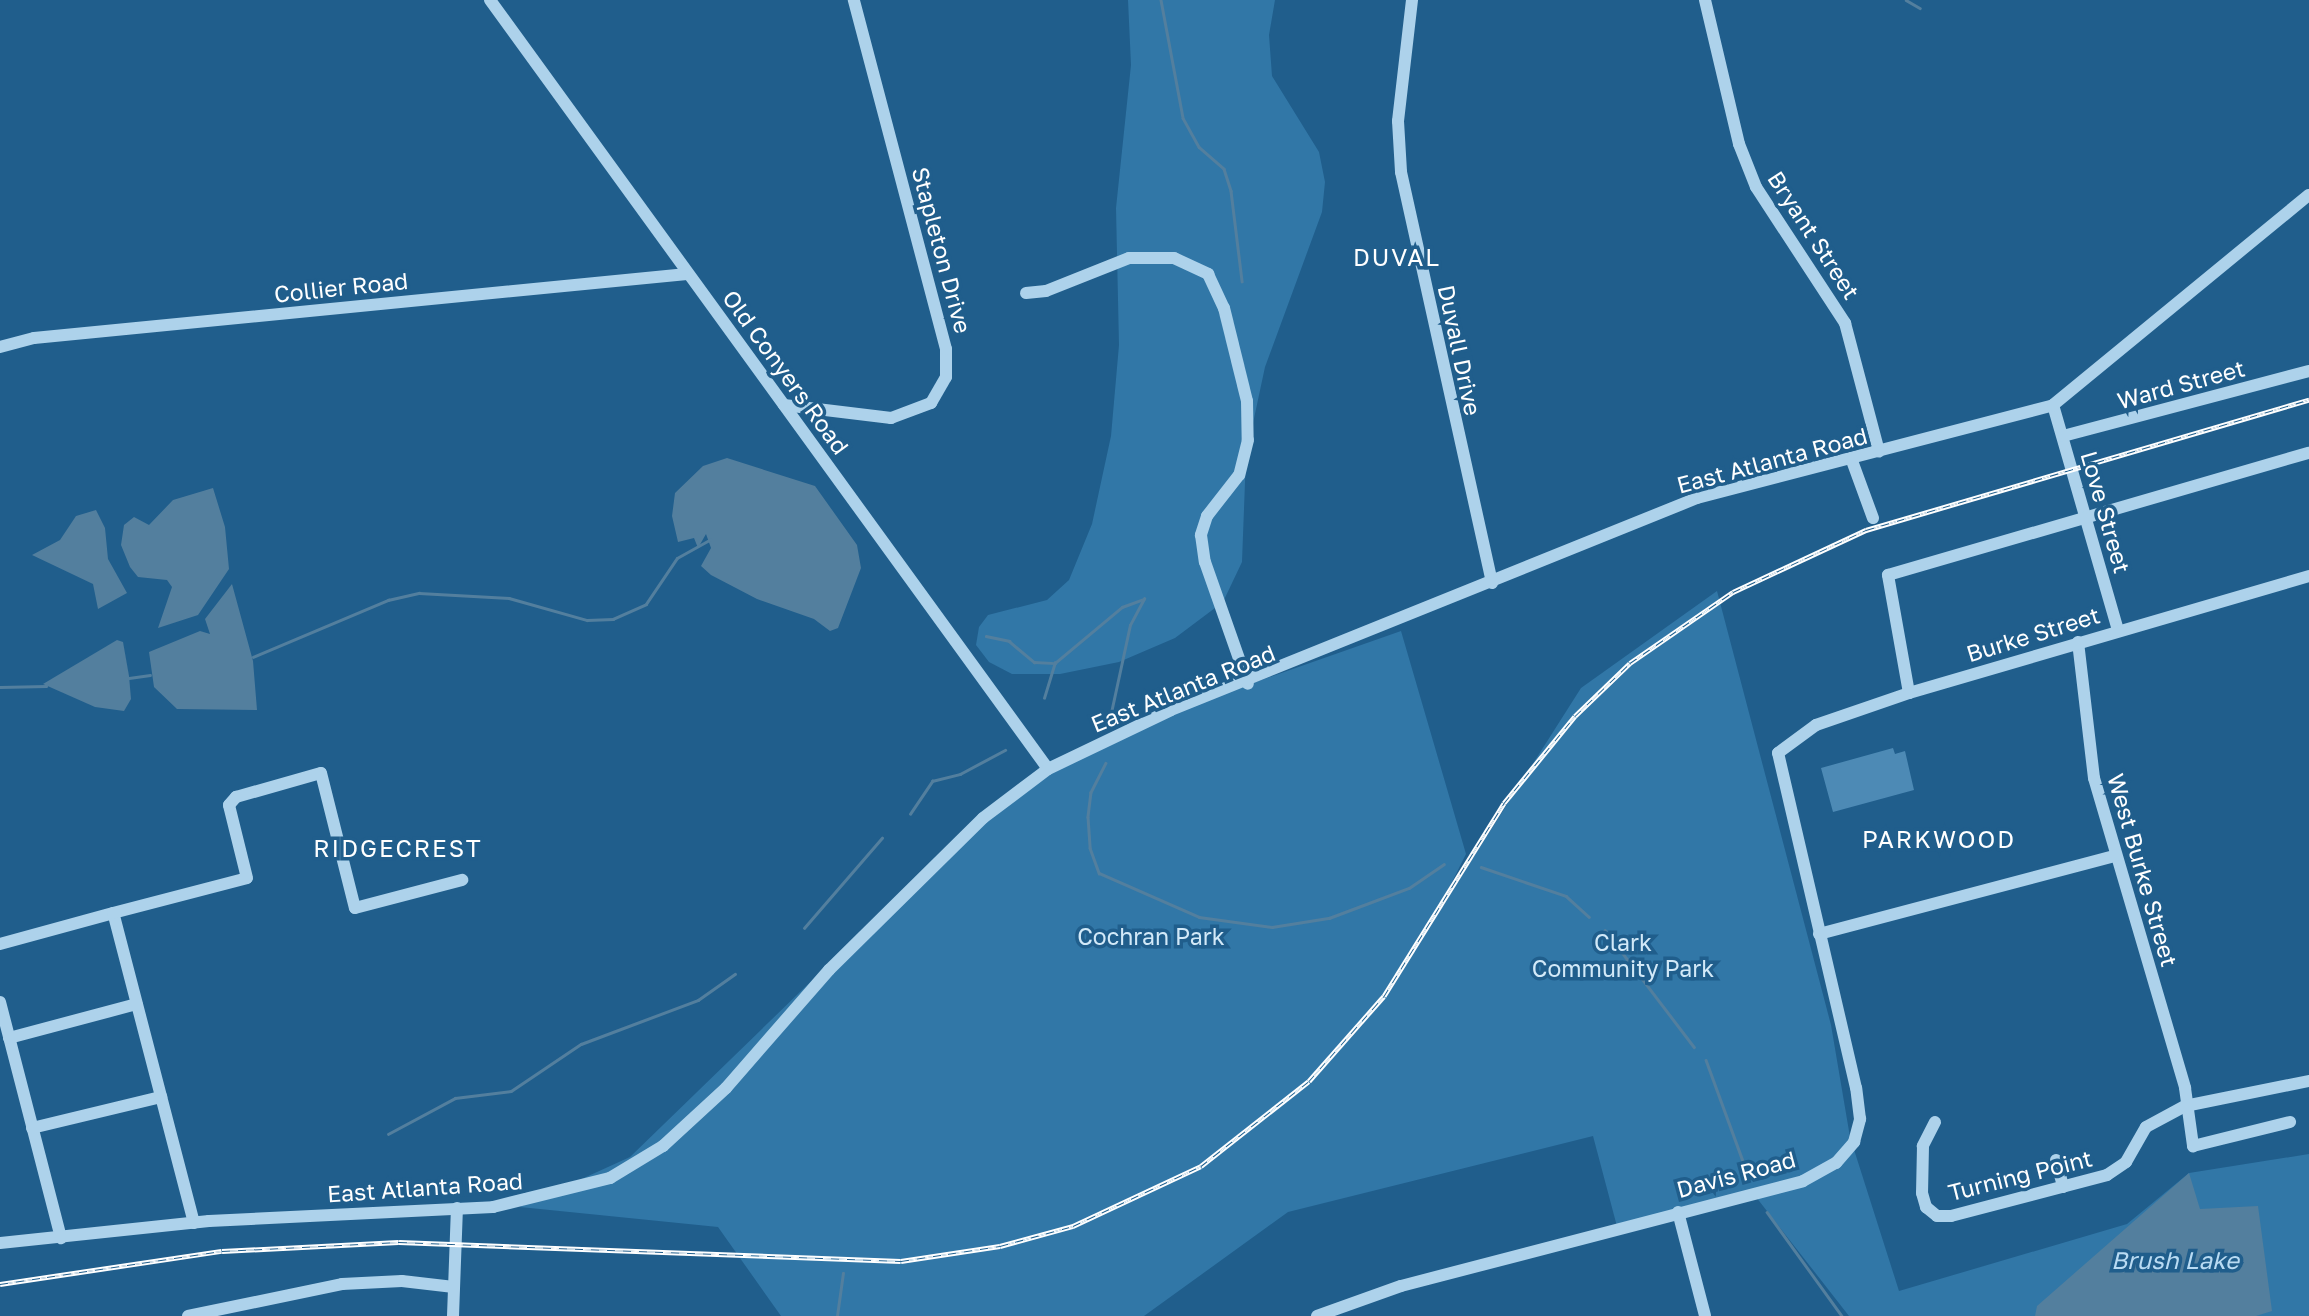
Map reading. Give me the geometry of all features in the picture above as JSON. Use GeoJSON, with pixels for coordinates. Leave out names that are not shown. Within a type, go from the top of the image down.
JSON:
{"type":"FeatureCollection","features":[{"type":"Feature","properties":{"kind":"street","name":"Old Conyers Road"},"geometry":{"type":"LineString","coordinates":[[490,0],[1048,769]]}},
{"type":"Feature","properties":{"kind":"street","name":"Stapleton Drive"},"geometry":{"type":"LineString","coordinates":[[784,405],[891,418],[931,403],[946,377],[945,344],[854,0]]}},
{"type":"Feature","properties":{"kind":"street","name":"Duvall Drive"},"geometry":{"type":"LineString","coordinates":[[1412,0],[1398,121],[1401,172],[1492,583]]}},
{"type":"Feature","properties":{"kind":"street","name":"Bryant Street"},"geometry":{"type":"LineString","coordinates":[[1705,0],[1739,144],[1756,187],[1845,323],[1880,452]]}},
{"type":"Feature","properties":{"kind":"street","name":"East Atlanta Road"},"geometry":{"type":"LineString","coordinates":[[0,1243],[194,1223],[493,1207],[584,1188],[663,1146],[726,1088],[829,970],[983,818],[1048,769],[1171,710],[1248,684],[1698,498],[2053,405],[2309,195]]}},
{"type":"Feature","properties":{"kind":"street"},"geometry":{"type":"LineString","coordinates":[[1026,293],[1046,291],[1129,258],[1174,258],[1208,275],[1224,308],[1247,401],[1248,440],[1239,475],[1205,522],[1205,562],[1248,684]]}},
{"type":"Feature","properties":{"kind":"street","name":"Collier Road"},"geometry":{"type":"LineString","coordinates":[[0,347],[47,337],[687,274]]}},
{"type":"Feature","properties":{"kind":"street","name":"Ward Street"},"geometry":{"type":"LineString","coordinates":[[2063,436],[2309,371]]}},
{"type":"Feature","properties":{"kind":"street","name":"Love Street"},"geometry":{"type":"LineString","coordinates":[[2053,405],[2118,631]]}},
{"type":"Feature","properties":{"kind":"street"},"geometry":{"type":"LineString","coordinates":[[1909,693],[1888,575],[2086,514],[2309,453]]}},
{"type":"Feature","properties":{"kind":"street"},"geometry":{"type":"LineString","coordinates":[[1851,458],[1873,519]]}},
{"type":"Feature","properties":{"kind":"street","name":"Burke Street"},"geometry":{"type":"LineString","coordinates":[[1777,753],[1816,725],[1909,693],[2309,576]]}},
{"type":"Feature","properties":{"kind":"street","name":"West Burke Street"},"geometry":{"type":"LineString","coordinates":[[2078,642],[2086,729],[2115,856],[2185,1088],[2185,1106],[2193,1146],[2290,1122]]}},
{"type":"Feature","properties":{"kind":"street","name":"Davis Road"},"geometry":{"type":"LineString","coordinates":[[1317,1316],[1401,1286],[1803,1181],[1836,1163],[1854,1142],[1860,1119],[1856,1088],[1777,753]]}},
{"type":"Feature","properties":{"kind":"street"},"geometry":{"type":"LineString","coordinates":[[0,944],[247,878],[229,806],[236,797],[321,773],[355,908],[462,880]]}},
{"type":"Feature","properties":{"kind":"street"},"geometry":{"type":"LineString","coordinates":[[1819,934],[2115,856]]}},
{"type":"Feature","properties":{"kind":"street"},"geometry":{"type":"LineString","coordinates":[[113,913],[194,1223]]}},
{"type":"Feature","properties":{"kind":"street"},"geometry":{"type":"LineString","coordinates":[[0,1002],[61,1238]]}},
{"type":"Feature","properties":{"kind":"street"},"geometry":{"type":"LineString","coordinates":[[9,1038],[137,1004]]}},
{"type":"Feature","properties":{"kind":"street","name":"Turning Point"},"geometry":{"type":"LineString","coordinates":[[1935,1122],[1923,1146],[1920,1168],[1926,1207],[1937,1216],[2063,1187],[2119,1168],[2146,1128],[2185,1106],[2309,1081]]}},
{"type":"Feature","properties":{"kind":"street"},"geometry":{"type":"LineString","coordinates":[[32,1128],[161,1097]]}},
{"type":"Feature","properties":{"kind":"street"},"geometry":{"type":"LineString","coordinates":[[2056,1160],[2063,1187]]}},
{"type":"Feature","properties":{"kind":"street"},"geometry":{"type":"LineString","coordinates":[[453,1316],[457,1208]]}},
{"type":"Feature","properties":{"kind":"street"},"geometry":{"type":"LineString","coordinates":[[1678,1212],[1705,1316]]}},
{"type":"Feature","properties":{"kind":"street"},"geometry":{"type":"LineString","coordinates":[[188,1316],[342,1284],[402,1281],[454,1287]]}},
{"type":"Feature","properties":{"kind":"green space"},"geometry":{"type":"Polygon","coordinates":[[[1128,0],[1275,0],[1269,35],[1272,76],[1319,152],[1325,182],[1322,212],[1265,367],[1246,456],[1242,562],[1223,602],[1175,638],[1119,662],[1060,674],[1012,674],[989,662],[976,645],[979,627],[988,615],[1047,600],[1069,580],[1092,524],[1111,436],[1119,345],[1116,208],[1131,65],[1128,0]]]}},
{"type":"Feature","properties":{"kind":"green space"},"geometry":{"type":"Polygon","coordinates":[[[1717,591],[1831,1025],[1850,1137],[1899,1291],[2127,1224],[2189,1173],[2309,1154],[2309,1316],[1849,1316],[1756,1197],[1803,1181],[1619,1234],[1593,1136],[1288,1212],[1144,1316],[781,1316],[718,1227],[520,1207],[630,1157],[972,825],[1044,764],[1144,721],[1401,631],[1466,854],[1431,924],[1581,688],[1717,591]]]}},
{"type":"Feature","properties":{"kind":"water"},"geometry":{"type":"Polygon","coordinates":[[[727,458],[815,486],[857,545],[861,568],[838,628],[830,631],[814,619],[757,599],[711,575],[701,566],[711,548],[706,534],[698,548],[694,538],[678,542],[672,516],[675,493],[703,466],[727,458]]]}},
{"type":"Feature","properties":{"kind":"water"},"geometry":{"type":"Polygon","coordinates":[[[213,488],[225,527],[229,569],[198,615],[158,628],[172,587],[167,580],[138,577],[130,567],[121,545],[124,525],[134,517],[149,525],[173,500],[213,488]]]}},
{"type":"Feature","properties":{"kind":"water"},"geometry":{"type":"Polygon","coordinates":[[[96,510],[105,528],[108,559],[127,593],[98,609],[93,584],[32,555],[60,540],[76,516],[96,510]]]}},
{"type":"Feature","properties":{"kind":"water"},"geometry":{"type":"Polygon","coordinates":[[[232,584],[253,661],[257,710],[177,709],[154,687],[149,652],[200,631],[210,634],[205,619],[232,584]]]}},
{"type":"Feature","properties":{"kind":"water"},"geometry":{"type":"Polygon","coordinates":[[[117,640],[123,642],[129,676],[131,699],[124,711],[95,707],[43,684],[117,640]]]}},
{"type":"Feature","properties":{"kind":"water","name":"Brush Lake"},"geometry":{"type":"Polygon","coordinates":[[[2189,1173],[2200,1209],[2258,1206],[2272,1311],[2256,1316],[2035,1316],[2037,1306],[2189,1173]]]}},
{"type":"Feature","properties":{"kind":"building"},"geometry":{"type":"Polygon","coordinates":[[[1893,748],[1895,754],[1905,751],[1914,790],[1833,812],[1821,768],[1893,748]]]}},
{"type":"Feature","properties":{"kind":"waterway"},"geometry":{"type":"LineString","coordinates":[[1161,0],[1183,118],[1199,147],[1224,169],[1231,191],[1242,281]]}},
{"type":"Feature","properties":{"kind":"waterway"},"geometry":{"type":"LineString","coordinates":[[1906,0],[1920,8]]}},
{"type":"Feature","properties":{"kind":"waterway"},"geometry":{"type":"LineString","coordinates":[[253,657],[388,600],[419,593],[509,598],[587,620],[613,619],[646,604],[677,558],[710,540]]}},
{"type":"Feature","properties":{"kind":"waterway"},"geometry":{"type":"LineString","coordinates":[[986,636],[1009,641],[1034,662],[1055,663],[1122,607],[1144,599]]}},
{"type":"Feature","properties":{"kind":"waterway"},"geometry":{"type":"LineString","coordinates":[[1109,722],[1130,625],[1144,599]]}},
{"type":"Feature","properties":{"kind":"waterway"},"geometry":{"type":"LineString","coordinates":[[1044,698],[1055,663]]}},
{"type":"Feature","properties":{"kind":"waterway"},"geometry":{"type":"LineString","coordinates":[[129,678],[150,675]]}},
{"type":"Feature","properties":{"kind":"waterway"},"geometry":{"type":"LineString","coordinates":[[0,687],[46,686]]}},
{"type":"Feature","properties":{"kind":"waterway"},"geometry":{"type":"LineString","coordinates":[[910,814],[932,781],[960,774],[1005,750]]}},
{"type":"Feature","properties":{"kind":"waterway"},"geometry":{"type":"LineString","coordinates":[[1106,763],[1091,792],[1088,817],[1090,848],[1099,873],[1199,917],[1272,927],[1329,918],[1409,888],[1444,864]]}},
{"type":"Feature","properties":{"kind":"waterway"},"geometry":{"type":"LineString","coordinates":[[804,928],[882,838]]}},
{"type":"Feature","properties":{"kind":"waterway"},"geometry":{"type":"LineString","coordinates":[[1481,867],[1566,896],[1589,917]]}},
{"type":"Feature","properties":{"kind":"waterway"},"geometry":{"type":"LineString","coordinates":[[1605,930],[1694,1047]]}},
{"type":"Feature","properties":{"kind":"waterway"},"geometry":{"type":"LineString","coordinates":[[388,1134],[455,1098],[511,1091],[581,1044],[698,1000],[735,974]]}},
{"type":"Feature","properties":{"kind":"waterway"},"geometry":{"type":"LineString","coordinates":[[1706,1060],[1748,1175]]}},
{"type":"Feature","properties":{"kind":"waterway"},"geometry":{"type":"LineString","coordinates":[[1767,1212],[1842,1316]]}},
{"type":"Feature","properties":{"kind":"waterway"},"geometry":{"type":"LineString","coordinates":[[837,1316],[843,1273]]}},
{"type":"Feature","properties":{"kind":"railway"},"geometry":{"type":"LineString","coordinates":[[0,1284],[222,1251],[399,1242],[901,1261],[1000,1246],[1073,1226],[1201,1166],[1309,1081],[1384,996],[1504,803],[1575,716],[1630,663],[1733,592],[1866,530],[2309,400]]}},
{"type":"Feature","properties":{"kind":"district","name":"DUVAL"},"geometry":{"type":"Point","coordinates":[1397,257]}},
{"type":"Feature","properties":{"kind":"district","name":"PARKWOOD"},"geometry":{"type":"Point","coordinates":[1939,839]}},
{"type":"Feature","properties":{"kind":"district","name":"RIDGECREST"},"geometry":{"type":"Point","coordinates":[398,848]}},
{"type":"Feature","properties":{"kind":"park label","name":"Cochran Park"},"geometry":{"type":"Point","coordinates":[1151,936]}},
{"type":"Feature","properties":{"kind":"park label","name":"Clark Community Park"},"geometry":{"type":"Point","coordinates":[1623,955]}}]}
